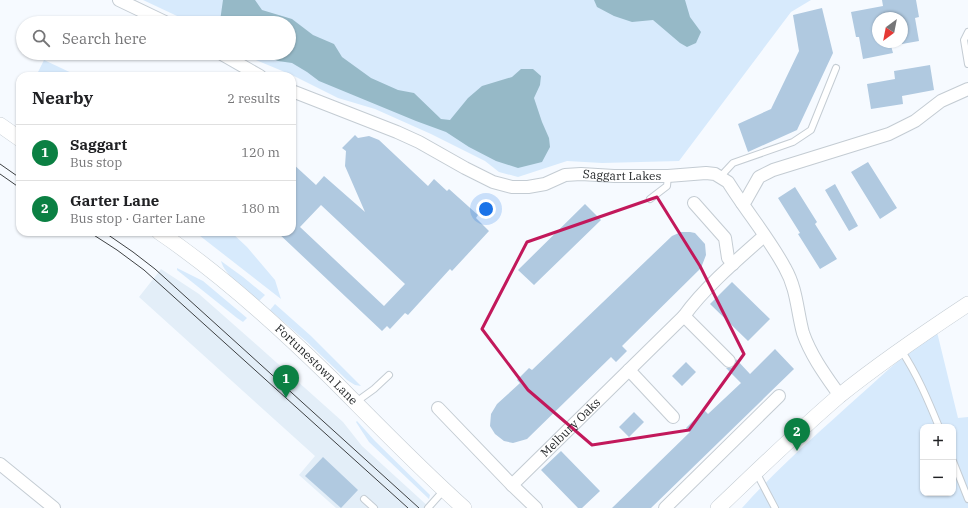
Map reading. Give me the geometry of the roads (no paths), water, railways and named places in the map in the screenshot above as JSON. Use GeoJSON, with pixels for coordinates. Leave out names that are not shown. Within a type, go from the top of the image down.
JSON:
{"type":"FeatureCollection","features":[{"type":"Feature","properties":{"kind":"street"},"geometry":{"type":"LineString","coordinates":[[119,0],[152,16]]}},
{"type":"Feature","properties":{"kind":"street"},"geometry":{"type":"LineString","coordinates":[[232,60],[253,72]]}},
{"type":"Feature","properties":{"kind":"street"},"geometry":{"type":"LineString","coordinates":[[742,203],[746,200],[759,177],[773,170],[889,134],[915,121],[941,101],[968,88]]}},
{"type":"Feature","properties":{"kind":"street","name":"Saggart Lakes"},"geometry":{"type":"LineString","coordinates":[[296,93],[397,132],[419,142],[493,182],[512,187],[528,187],[545,184],[565,175],[581,174],[614,176],[668,176],[706,173],[715,174],[720,177]]}},
{"type":"Feature","properties":{"kind":"street"},"geometry":{"type":"LineString","coordinates":[[0,125],[16,137]]}},
{"type":"Feature","properties":{"kind":"street"},"geometry":{"type":"LineString","coordinates":[[720,177],[728,182],[786,269],[794,289],[798,312],[812,355],[840,396]]}},
{"type":"Feature","properties":{"kind":"street"},"geometry":{"type":"LineString","coordinates":[[694,203],[725,238],[728,258],[733,264]]}},
{"type":"Feature","properties":{"kind":"street","name":"Fortunestown Lane"},"geometry":{"type":"LineString","coordinates":[[165,236],[260,311],[356,402],[464,508]]}},
{"type":"Feature","properties":{"kind":"street","name":"Melbury Oaks"},"geometry":{"type":"LineString","coordinates":[[512,485],[684,316],[692,305],[733,264],[764,236]]}},
{"type":"Feature","properties":{"kind":"street"},"geometry":{"type":"LineString","coordinates":[[718,508],[840,396],[900,349],[968,304]]}},
{"type":"Feature","properties":{"kind":"street"},"geometry":{"type":"LineString","coordinates":[[684,316],[729,361]]}},
{"type":"Feature","properties":{"kind":"street"},"geometry":{"type":"LineString","coordinates":[[629,370],[673,417]]}},
{"type":"Feature","properties":{"kind":"street"},"geometry":{"type":"LineString","coordinates":[[665,508],[779,396]]}},
{"type":"Feature","properties":{"kind":"street"},"geometry":{"type":"LineString","coordinates":[[438,408],[536,508]]}},
{"type":"Feature","properties":{"kind":"street"},"geometry":{"type":"LineString","coordinates":[[0,464],[54,508]]}},
{"type":"Feature","properties":{"kind":"lane"},"geometry":{"type":"LineString","coordinates":[[968,32],[964,40],[968,64]]}},
{"type":"Feature","properties":{"kind":"lane"},"geometry":{"type":"LineString","coordinates":[[720,177],[733,163],[793,142],[811,130],[836,68]]}},
{"type":"Feature","properties":{"kind":"lane"},"geometry":{"type":"LineString","coordinates":[[650,199],[667,186],[668,176]]}},
{"type":"Feature","properties":{"kind":"lane"},"geometry":{"type":"LineString","coordinates":[[900,349],[913,368],[938,424]]}},
{"type":"Feature","properties":{"kind":"lane"},"geometry":{"type":"LineString","coordinates":[[356,402],[374,389],[389,374]]}},
{"type":"Feature","properties":{"kind":"lane"},"geometry":{"type":"LineString","coordinates":[[956,469],[968,499]]}},
{"type":"Feature","properties":{"kind":"lane"},"geometry":{"type":"LineString","coordinates":[[756,472],[775,508]]}},
{"type":"Feature","properties":{"kind":"lane"},"geometry":{"type":"LineString","coordinates":[[428,508],[444,490]]}},
{"type":"Feature","properties":{"kind":"lane"},"geometry":{"type":"LineString","coordinates":[[364,499],[374,508]]}},
{"type":"Feature","properties":{"kind":"tram line"},"geometry":{"type":"LineString","coordinates":[[0,164],[16,175]]}},
{"type":"Feature","properties":{"kind":"tram line"},"geometry":{"type":"LineString","coordinates":[[0,174],[16,185]]}},
{"type":"Feature","properties":{"kind":"tram line"},"geometry":{"type":"LineString","coordinates":[[95,236],[144,270],[408,508]]}},
{"type":"Feature","properties":{"kind":"tram line"},"geometry":{"type":"LineString","coordinates":[[110,236],[155,269],[419,508]]}},
{"type":"Feature","properties":{"kind":"place","name":"Saggart"},"geometry":{"type":"Point","coordinates":[286,398]}},
{"type":"Feature","properties":{"kind":"place","name":"Garter Lane"},"geometry":{"type":"Point","coordinates":[797,451]}}]}
